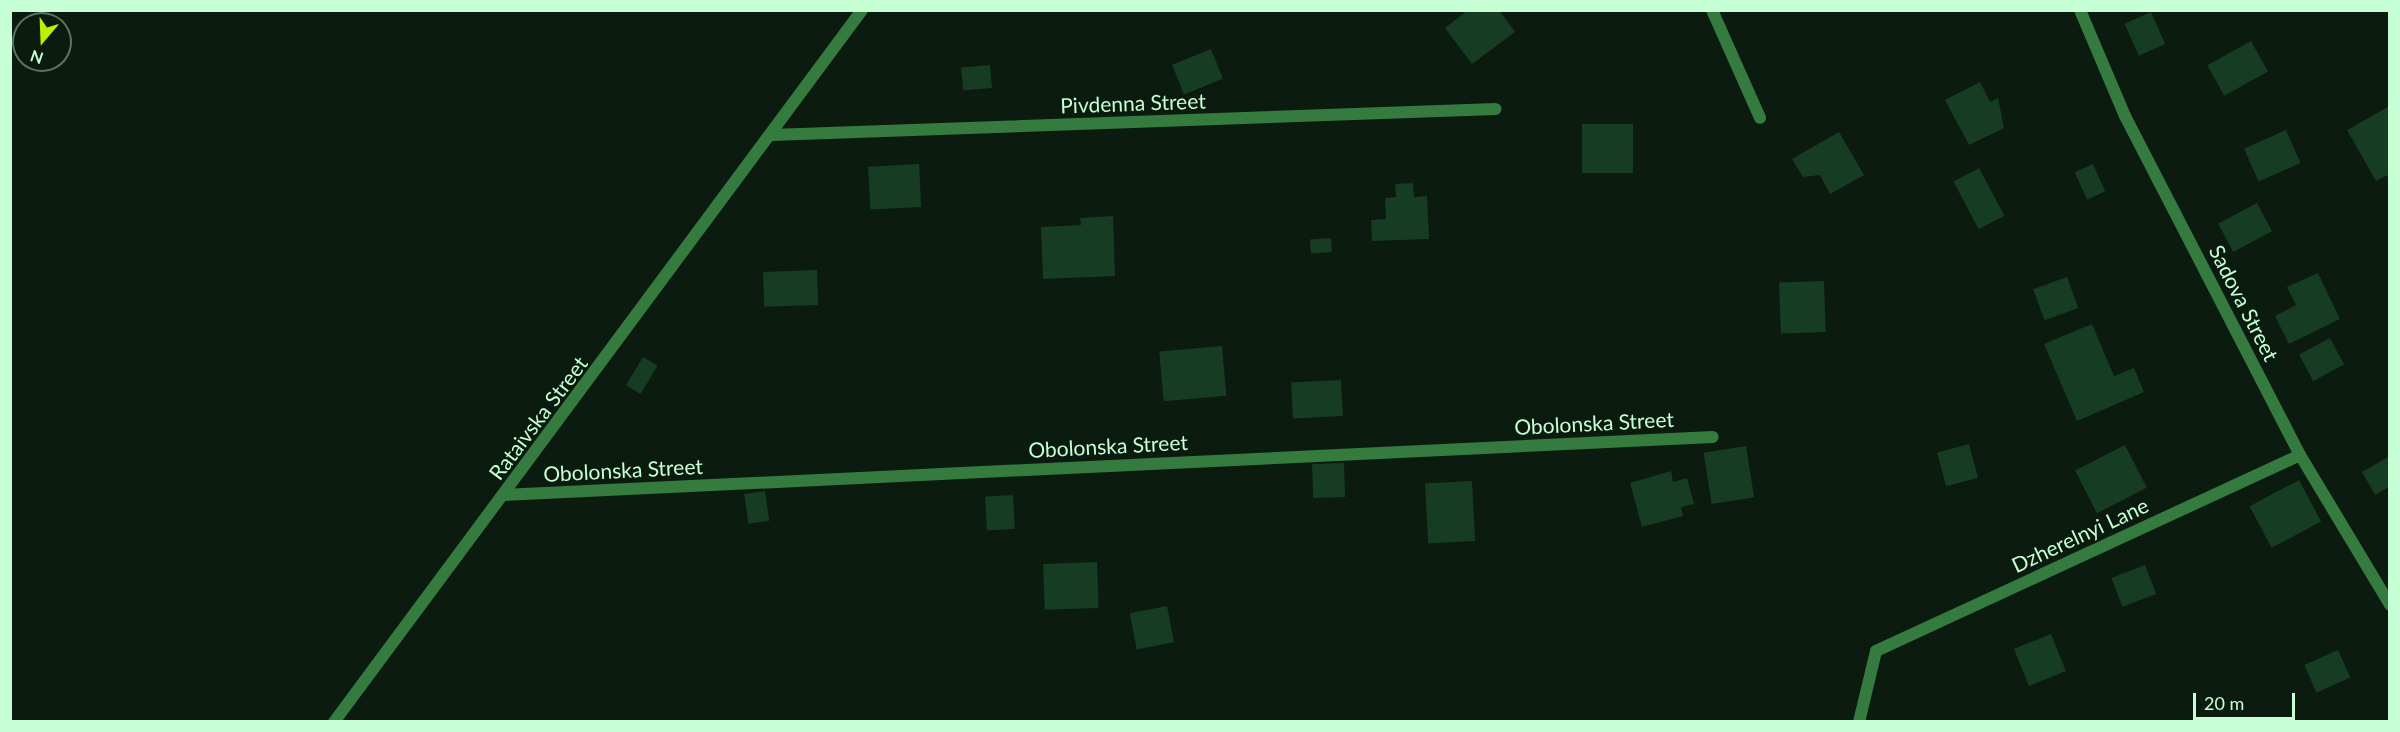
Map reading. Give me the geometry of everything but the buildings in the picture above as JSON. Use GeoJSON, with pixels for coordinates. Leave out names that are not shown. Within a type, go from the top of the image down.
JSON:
{"type":"FeatureCollection","features":[{"type":"Feature","properties":{"kind":"street","name":"Rataivska Street"},"geometry":{"type":"LineString","coordinates":[[334,722],[772,135],[862,10]]}},
{"type":"Feature","properties":{"kind":"street"},"geometry":{"type":"LineString","coordinates":[[1712,10],[1760,118]]}},
{"type":"Feature","properties":{"kind":"street","name":"Sadova Street"},"geometry":{"type":"LineString","coordinates":[[2080,10],[2125,116],[2301,454],[2390,605]]}},
{"type":"Feature","properties":{"kind":"street","name":"Pivdenna Street"},"geometry":{"type":"LineString","coordinates":[[772,135],[1496,110]]}},
{"type":"Feature","properties":{"kind":"street","name":"Obolonska Street"},"geometry":{"type":"LineString","coordinates":[[505,495],[1713,437]]}},
{"type":"Feature","properties":{"kind":"street","name":"Dzherelnyi Lane"},"geometry":{"type":"LineString","coordinates":[[1859,722],[1876,651],[2301,454]]}}]}
